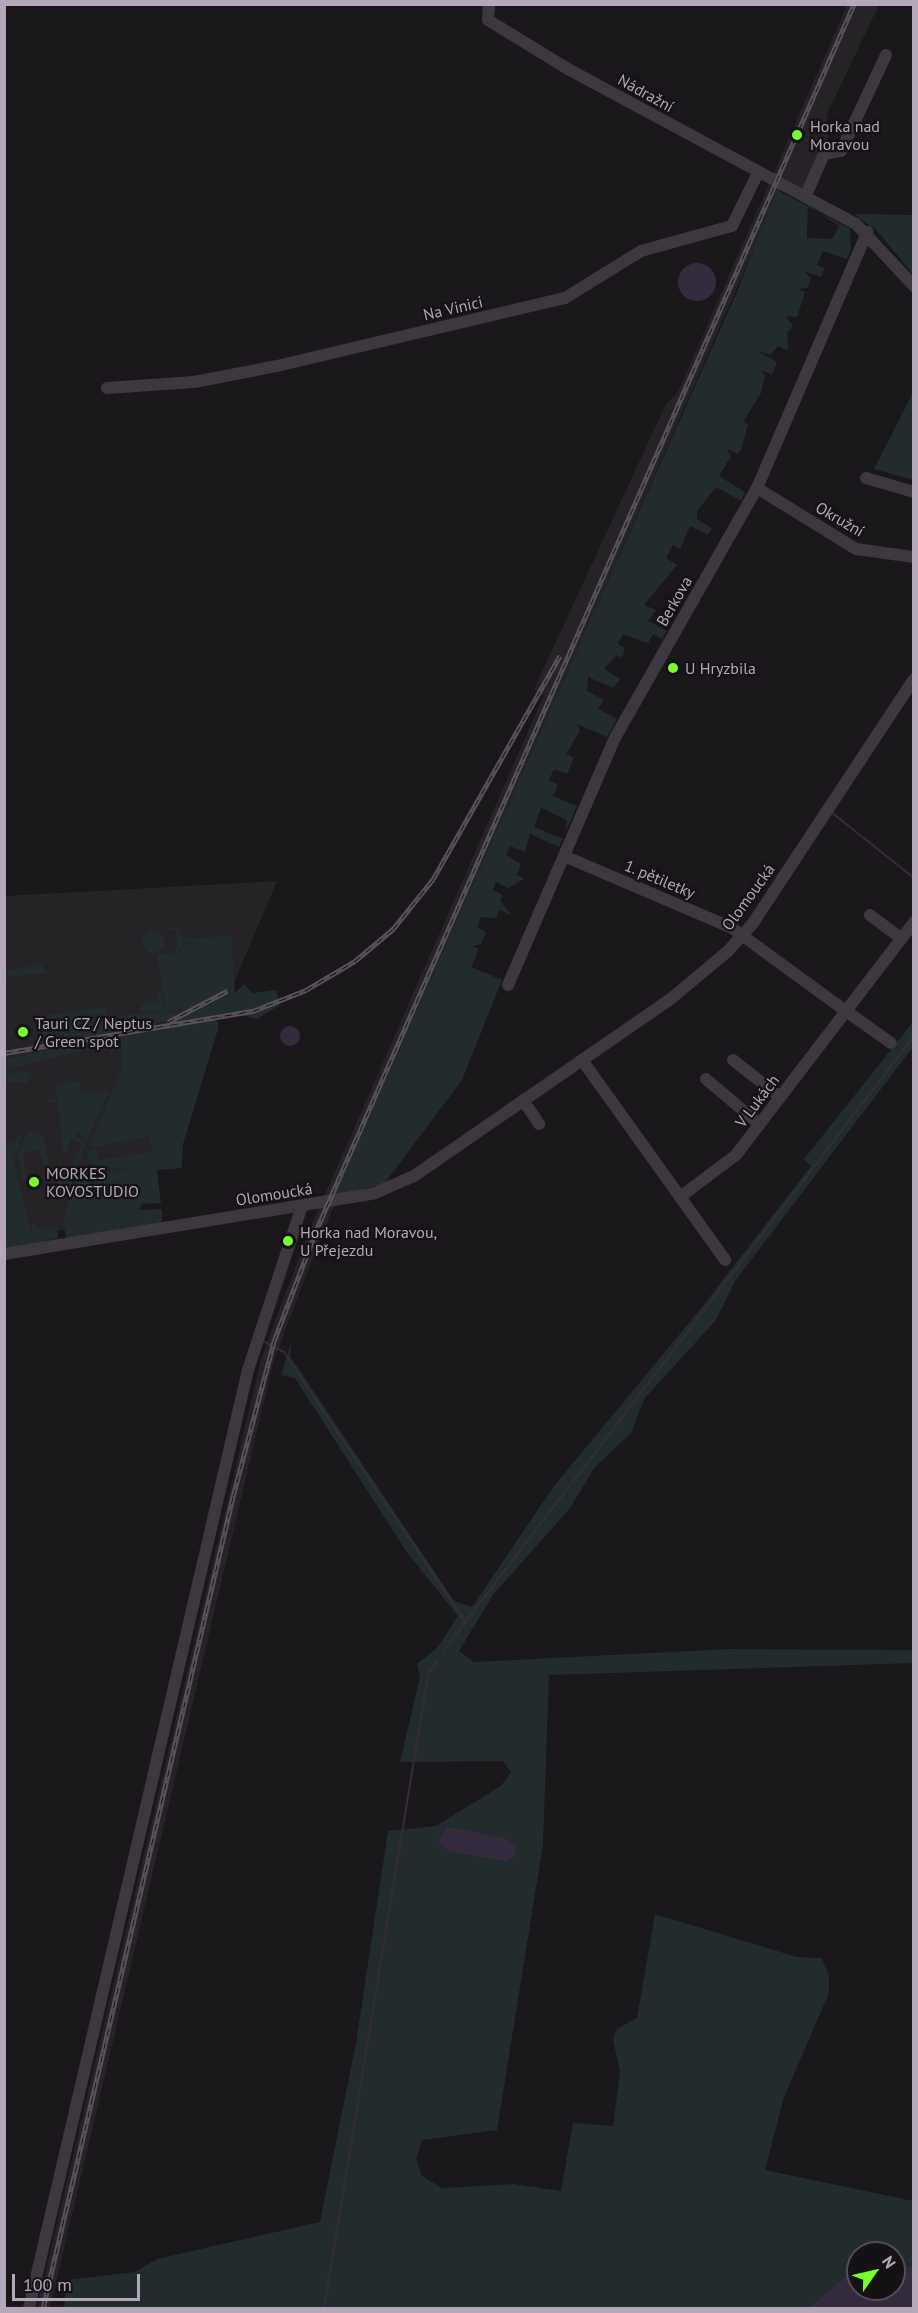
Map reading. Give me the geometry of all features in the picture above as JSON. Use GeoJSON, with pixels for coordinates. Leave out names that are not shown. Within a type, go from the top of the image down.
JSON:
{"type":"FeatureCollection","features":[{"type":"Feature","properties":{"kind":"street","name":"Nádražní"},"geometry":{"type":"LineString","coordinates":[[489,4],[488,20],[496,26],[758,172],[807,195],[867,232],[914,286]]}},
{"type":"Feature","properties":{"kind":"street"},"geometry":{"type":"LineString","coordinates":[[807,195],[824,154],[841,152],[886,55]]}},
{"type":"Feature","properties":{"kind":"street","name":"Na Vinici"},"geometry":{"type":"LineString","coordinates":[[107,388],[194,382],[277,366],[565,298],[641,251],[732,226],[758,172]]}},
{"type":"Feature","properties":{"kind":"street","name":"Berkova"},"geometry":{"type":"LineString","coordinates":[[508,985],[616,736],[757,488],[867,232]]}},
{"type":"Feature","properties":{"kind":"street"},"geometry":{"type":"LineString","coordinates":[[866,478],[914,492]]}},
{"type":"Feature","properties":{"kind":"street","name":"Okružní"},"geometry":{"type":"LineString","coordinates":[[757,488],[856,549],[914,557]]}},
{"type":"Feature","properties":{"kind":"street","name":"Olomoucká"},"geometry":{"type":"LineString","coordinates":[[4,1254],[302,1206],[393,1187],[695,981],[742,935],[914,679]]}},
{"type":"Feature","properties":{"kind":"street","name":"1. pětiletky"},"geometry":{"type":"LineString","coordinates":[[564,856],[742,935]]}},
{"type":"Feature","properties":{"kind":"street"},"geometry":{"type":"LineString","coordinates":[[870,915],[901,938]]}},
{"type":"Feature","properties":{"kind":"street","name":"V Lukách"},"geometry":{"type":"LineString","coordinates":[[680,1197],[730,1161],[914,922]]}},
{"type":"Feature","properties":{"kind":"street"},"geometry":{"type":"LineString","coordinates":[[742,935],[891,1043]]}},
{"type":"Feature","properties":{"kind":"street"},"geometry":{"type":"LineString","coordinates":[[582,1060],[725,1260]]}},
{"type":"Feature","properties":{"kind":"street"},"geometry":{"type":"LineString","coordinates":[[733,1060],[780,1097]]}},
{"type":"Feature","properties":{"kind":"street"},"geometry":{"type":"LineString","coordinates":[[706,1078],[759,1124]]}},
{"type":"Feature","properties":{"kind":"street"},"geometry":{"type":"LineString","coordinates":[[523,1100],[539,1124]]}},
{"type":"Feature","properties":{"kind":"street"},"geometry":{"type":"LineString","coordinates":[[29,2308],[258,1338],[302,1206]]}},
{"type":"Feature","properties":{"kind":"shaded area"},"geometry":{"type":"Polygon","coordinates":[[[847,5],[879,5],[827,114],[828,136],[807,190],[784,180],[321,1236],[273,1363],[50,2308],[37,2308],[261,1359],[309,1231],[544,695],[534,689],[666,404],[678,392],[847,5]]]}},
{"type":"Feature","properties":{"kind":"shaded area"},"geometry":{"type":"Polygon","coordinates":[[[777,190],[808,207],[807,238],[832,239],[839,226],[819,212],[850,229],[851,249],[847,259],[823,251],[817,265],[825,268],[821,277],[804,271],[811,278],[807,288],[799,289],[805,292],[797,317],[786,316],[793,326],[787,333],[788,350],[778,346],[771,354],[759,352],[777,362],[772,375],[761,370],[765,376],[761,393],[743,422],[748,424],[741,450],[738,454],[727,449],[731,456],[719,476],[745,492],[741,501],[716,487],[697,511],[697,519],[712,528],[708,535],[690,526],[680,549],[673,545],[666,558],[677,565],[644,605],[656,610],[648,621],[667,631],[662,639],[653,634],[648,643],[623,634],[618,644],[625,648],[622,658],[617,655],[604,669],[620,679],[613,688],[588,677],[587,691],[604,700],[598,709],[617,719],[607,737],[577,724],[580,731],[566,754],[574,758],[567,774],[554,769],[549,780],[558,785],[553,796],[577,806],[566,831],[567,820],[541,808],[534,827],[563,839],[559,847],[530,834],[525,852],[510,846],[506,855],[521,864],[517,875],[524,879],[508,888],[496,882],[493,890],[503,895],[500,901],[512,915],[499,910],[496,918],[481,917],[477,927],[486,932],[481,944],[473,946],[479,949],[471,967],[502,980],[462,1080],[384,1184],[335,1195],[737,292],[777,190]]]}},
{"type":"Feature","properties":{"kind":"shaded area"},"geometry":{"type":"Polygon","coordinates":[[[854,214],[913,215],[913,274],[877,231],[854,214]]]}},
{"type":"Feature","properties":{"kind":"shaded area"},"geometry":{"type":"Polygon","coordinates":[[[697,263],[710,269],[716,282],[710,295],[697,301],[684,295],[678,282],[684,269],[697,263]]]}},
{"type":"Feature","properties":{"kind":"shaded area"},"geometry":{"type":"Polygon","coordinates":[[[913,393],[913,480],[874,469],[913,393]]]}},
{"type":"Feature","properties":{"kind":"shaded area"},"geometry":{"type":"Polygon","coordinates":[[[277,881],[224,1006],[209,1010],[136,1218],[5,1239],[5,896],[277,881]]]}},
{"type":"Feature","properties":{"kind":"shaded area"},"geometry":{"type":"Polygon","coordinates":[[[177,927],[180,936],[189,939],[231,935],[235,993],[244,984],[252,993],[276,990],[280,1005],[257,1019],[235,1013],[210,1018],[218,1022],[218,1029],[183,1144],[182,1168],[157,1170],[161,1203],[142,1204],[139,1210],[162,1209],[162,1224],[66,1238],[63,1222],[77,1177],[130,1169],[96,1165],[88,1160],[88,1151],[96,1149],[98,1160],[152,1152],[149,1136],[89,1148],[121,1071],[121,1037],[179,1028],[162,1030],[228,993],[177,1017],[121,1033],[125,1015],[163,1012],[140,1011],[142,1004],[158,1001],[157,995],[162,994],[165,1010],[179,1013],[182,1011],[181,1006],[177,1011],[166,1009],[157,955],[180,952],[184,945],[202,942],[183,943],[179,951],[170,952],[177,949],[177,930],[162,929],[177,927]]]}},
{"type":"Feature","properties":{"kind":"shaded area"},"geometry":{"type":"Polygon","coordinates":[[[153,931],[161,934],[164,942],[161,950],[153,953],[145,950],[142,942],[145,934],[153,931]]]}},
{"type":"Feature","properties":{"kind":"shaded area"},"geometry":{"type":"Polygon","coordinates":[[[41,964],[47,973],[6,977],[7,971],[41,964]]]}},
{"type":"Feature","properties":{"kind":"shaded area"},"geometry":{"type":"Polygon","coordinates":[[[106,1007],[109,1025],[115,1026],[111,1044],[5,1069],[5,1060],[102,1038],[27,1048],[42,1041],[41,1016],[106,1007]]]}},
{"type":"Feature","properties":{"kind":"shaded area"},"geometry":{"type":"Polygon","coordinates":[[[913,1022],[913,1047],[735,1281],[716,1320],[644,1399],[631,1433],[594,1468],[570,1508],[493,1595],[459,1651],[474,1662],[731,1649],[913,1650],[913,1663],[549,1675],[543,1844],[497,2130],[422,2140],[416,2159],[422,2176],[442,2188],[513,2184],[561,2191],[573,2123],[613,2126],[620,2072],[613,2039],[617,2029],[637,2018],[655,1915],[797,1957],[821,1958],[829,1975],[829,1993],[784,2097],[765,2170],[913,2201],[913,2267],[906,2267],[906,2241],[846,2241],[846,2276],[809,2308],[64,2308],[67,2280],[135,2272],[157,2259],[320,2222],[356,2043],[388,1831],[436,1826],[501,1786],[511,1772],[503,1761],[400,1762],[420,1677],[417,1664],[437,1648],[458,1616],[406,1551],[295,1378],[281,1375],[291,1343],[290,1356],[454,1601],[472,1607],[554,1486],[698,1312],[811,1166],[804,1159],[913,1022]]]}},
{"type":"Feature","properties":{"kind":"shaded area"},"geometry":{"type":"Polygon","coordinates":[[[290,1026],[297,1029],[300,1036],[297,1043],[290,1046],[283,1043],[280,1036],[283,1029],[290,1026]]]}},
{"type":"Feature","properties":{"kind":"shaded area"},"geometry":{"type":"Polygon","coordinates":[[[22,1071],[31,1075],[28,1083],[5,1082],[6,1074],[22,1071]]]}},
{"type":"Feature","properties":{"kind":"shaded area"},"geometry":{"type":"Polygon","coordinates":[[[79,1081],[81,1093],[109,1091],[87,1139],[78,1131],[75,1136],[86,1143],[67,1194],[60,1198],[51,1145],[57,1173],[69,1175],[82,1144],[71,1139],[64,1158],[58,1101],[46,1103],[46,1115],[44,1101],[57,1099],[56,1085],[79,1081]]]}},
{"type":"Feature","properties":{"kind":"shaded area"},"geometry":{"type":"Polygon","coordinates":[[[28,1131],[43,1135],[45,1147],[41,1148],[46,1148],[52,1188],[39,1150],[23,1153],[27,1181],[22,1182],[18,1155],[28,1131]]]}},
{"type":"Feature","properties":{"kind":"shaded area"},"geometry":{"type":"Polygon","coordinates":[[[18,1133],[22,1136],[14,1160],[32,1235],[32,1220],[40,1230],[57,1226],[58,1238],[5,1250],[4,1144],[14,1143],[18,1133]]]}},
{"type":"Feature","properties":{"kind":"shaded area"},"geometry":{"type":"Polygon","coordinates":[[[447,1827],[505,1838],[515,1846],[516,1854],[507,1861],[450,1852],[438,1842],[447,1827]]]}},
{"type":"Feature","properties":{"kind":"shaded area"},"geometry":{"type":"Polygon","coordinates":[[[906,2267],[913,2267],[913,2308],[809,2308],[846,2276],[846,2301],[906,2301],[906,2267]]]}},
{"type":"Feature","properties":{"kind":"waterway"},"geometry":{"type":"LineString","coordinates":[[831,812],[914,878]]}},
{"type":"Feature","properties":{"kind":"waterway"},"geometry":{"type":"LineString","coordinates":[[444,1650],[914,1036]]}},
{"type":"Feature","properties":{"kind":"waterway"},"geometry":{"type":"LineString","coordinates":[[261,1340],[284,1352],[464,1620]]}},
{"type":"Feature","properties":{"kind":"waterway"},"geometry":{"type":"LineString","coordinates":[[324,2308],[428,1675],[437,1661]]}},
{"type":"Feature","properties":{"kind":"railway"},"geometry":{"type":"LineString","coordinates":[[43,2308],[233,1496],[274,1341],[315,1233],[854,4]]}},
{"type":"Feature","properties":{"kind":"railway"},"geometry":{"type":"LineString","coordinates":[[4,1053],[253,1011],[306,990],[355,961],[393,929],[433,879],[560,655]]}},
{"type":"Feature","properties":{"kind":"railway"},"geometry":{"type":"LineString","coordinates":[[168,1022],[227,991]]}},
{"type":"Feature","properties":{"kind":"place","name":"Horka nad Moravou"},"geometry":{"type":"Point","coordinates":[797,135]}},
{"type":"Feature","properties":{"kind":"place","name":"U Hryzbila"},"geometry":{"type":"Point","coordinates":[673,668]}},
{"type":"Feature","properties":{"kind":"place","name":"Tauri CZ / Neptus / Green spot"},"geometry":{"type":"Point","coordinates":[23,1032]}},
{"type":"Feature","properties":{"kind":"place","name":"MORKES KOVOSTUDIO"},"geometry":{"type":"Point","coordinates":[34,1182]}},
{"type":"Feature","properties":{"kind":"place","name":"Horka nad Moravou, U Přejezdu"},"geometry":{"type":"Point","coordinates":[288,1241]}}]}
